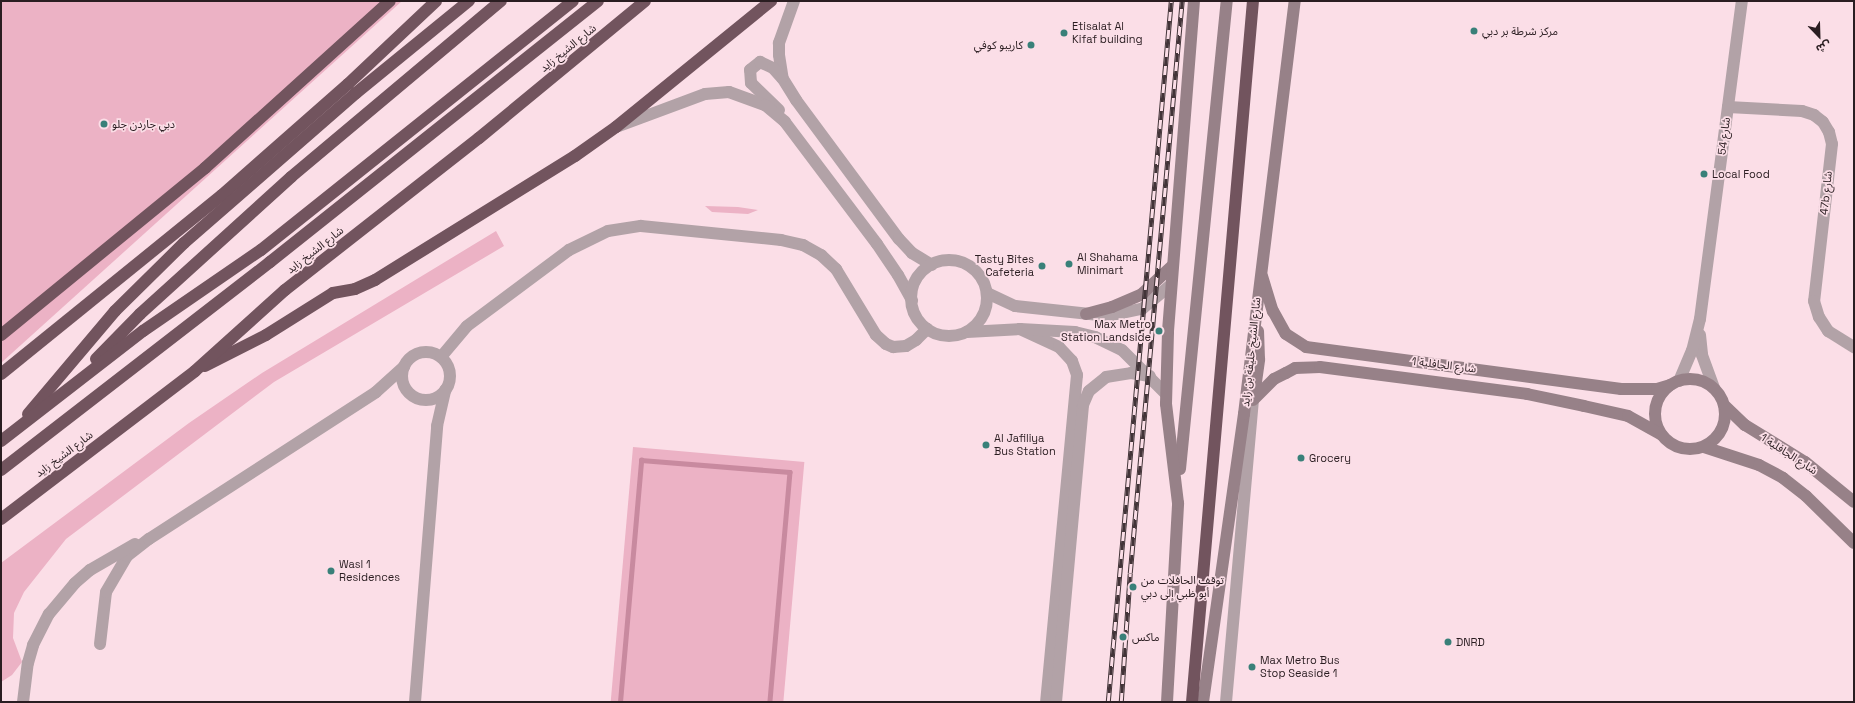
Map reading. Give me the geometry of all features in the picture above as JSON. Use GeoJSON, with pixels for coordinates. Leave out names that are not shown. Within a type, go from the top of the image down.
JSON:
{"type":"FeatureCollection","features":[{"type":"Feature","properties":{"kind":"highway"},"geometry":{"type":"LineString","coordinates":[[1,335],[205,168],[390,1]]}},
{"type":"Feature","properties":{"kind":"highway"},"geometry":{"type":"LineString","coordinates":[[1,374],[222,195],[332,99],[436,1]]}},
{"type":"Feature","properties":{"kind":"highway"},"geometry":{"type":"LineString","coordinates":[[17,428],[81,349],[179,248],[350,98],[469,1]]}},
{"type":"Feature","properties":{"kind":"highway"},"geometry":{"type":"LineString","coordinates":[[68,388],[140,314],[285,182],[501,1]]}},
{"type":"Feature","properties":{"kind":"highway"},"geometry":{"type":"LineString","coordinates":[[1,441],[143,331],[260,250],[573,1]]}},
{"type":"Feature","properties":{"kind":"highway","name":"شارع الشيخ زايد"},"geometry":{"type":"LineString","coordinates":[[1,470],[270,262],[598,1]]}},
{"type":"Feature","properties":{"kind":"highway","name":"شارع الشيخ زايد"},"geometry":{"type":"LineString","coordinates":[[1,519],[195,371],[285,290],[479,138],[645,1]]}},
{"type":"Feature","properties":{"kind":"highway"},"geometry":{"type":"LineString","coordinates":[[195,371],[266,335],[334,294],[355,289],[375,280],[564,162],[616,127],[772,1]]}},
{"type":"Feature","properties":{"kind":"highway"},"geometry":{"type":"LineString","coordinates":[[1192,702],[1253,1]]}},
{"type":"Feature","properties":{"kind":"main road"},"geometry":{"type":"LineString","coordinates":[[1177,496],[1166,394],[1172,266],[1194,1]]}},
{"type":"Feature","properties":{"kind":"main road"},"geometry":{"type":"LineString","coordinates":[[1166,702],[1177,496],[1227,1]]}},
{"type":"Feature","properties":{"kind":"main road","name":"شارع الشيخ خليفة بن زايد"},"geometry":{"type":"LineString","coordinates":[[1203,702],[1244,414],[1255,315],[1295,1]]}},
{"type":"Feature","properties":{"kind":"main road"},"geometry":{"type":"LineString","coordinates":[[1086,314],[1112,307],[1142,294],[1172,266]]}},
{"type":"Feature","properties":{"kind":"main road","name":"شارع الجافلية 1"},"geometry":{"type":"LineString","coordinates":[[1261,274],[1273,311],[1286,334],[1306,347],[1620,389],[1657,389],[1674,383]]}},
{"type":"Feature","properties":{"kind":"main road"},"geometry":{"type":"LineString","coordinates":[[1253,400],[1260,348],[1255,315]]}},
{"type":"Feature","properties":{"kind":"main road","name":"شارع الجافلية 1"},"geometry":{"type":"LineString","coordinates":[[1253,400],[1262,388],[1286,372],[1295,368],[1320,367],[1527,394],[1628,416],[1661,434]]}},
{"type":"Feature","properties":{"kind":"main road"},"geometry":{"type":"LineString","coordinates":[[1704,447],[1715,440],[1722,430],[1725,418],[1724,405],[1714,388],[1703,381],[1691,379],[1674,383],[1660,395],[1655,408],[1655,421],[1661,434],[1673,445],[1680,448],[1704,447],[1759,465],[1782,478],[1806,496],[1854,543]]}},
{"type":"Feature","properties":{"kind":"main road","name":"شارع الجافلية 1"},"geometry":{"type":"LineString","coordinates":[[1724,405],[1745,424],[1805,462],[1854,502]]}},
{"type":"Feature","properties":{"kind":"street"},"geometry":{"type":"LineString","coordinates":[[783,79],[779,61],[779,43],[794,1]]}},
{"type":"Feature","properties":{"kind":"street","name":"شارع 54"},"geometry":{"type":"LineString","coordinates":[[1674,383],[1692,351],[1700,319],[1742,1]]}},
{"type":"Feature","properties":{"kind":"street"},"geometry":{"type":"LineString","coordinates":[[932,265],[912,253],[899,239],[796,100],[783,79],[773,68],[760,62],[750,70],[752,83],[774,102],[785,122],[888,260],[912,300],[919,321],[927,329],[939,335],[952,336],[966,332],[1020,329],[1075,332],[1096,337],[1122,350],[1150,376],[1166,394]]}},
{"type":"Feature","properties":{"kind":"street"},"geometry":{"type":"LineString","coordinates":[[616,127],[684,100],[717,92],[753,98],[770,108],[785,122]]}},
{"type":"Feature","properties":{"kind":"street","name":"47b شارع"},"geometry":{"type":"LineString","coordinates":[[1728,106],[1802,111],[1819,118],[1829,132],[1832,144],[1814,301],[1819,317],[1828,331],[1854,347]]}},
{"type":"Feature","properties":{"kind":"street"},"geometry":{"type":"LineString","coordinates":[[440,357],[467,326],[568,250],[608,231],[642,226],[781,240],[803,245],[821,255],[836,269],[876,335],[886,344],[893,347],[906,346],[916,340],[927,329]]}},
{"type":"Feature","properties":{"kind":"street"},"geometry":{"type":"LineString","coordinates":[[912,300],[916,280],[932,265],[946,261],[961,262],[975,270],[984,282],[987,293],[985,311],[977,324],[966,332]]}},
{"type":"Feature","properties":{"kind":"street"},"geometry":{"type":"LineString","coordinates":[[987,293],[1016,306],[1108,316],[1131,313],[1153,302],[1171,285]]}},
{"type":"Feature","properties":{"kind":"street","name":"شارع 54"},"geometry":{"type":"LineString","coordinates":[[1700,319],[1702,355],[1714,388]]}},
{"type":"Feature","properties":{"kind":"street"},"geometry":{"type":"LineString","coordinates":[[1020,329],[1059,347],[1072,361],[1077,375],[1046,702]]}},
{"type":"Feature","properties":{"kind":"street"},"geometry":{"type":"LineString","coordinates":[[100,644],[106,592],[112,579],[127,556],[149,539],[376,392],[404,367],[410,358],[420,353],[430,352],[440,357],[450,370],[450,380],[445,390],[437,426],[415,702]]}},
{"type":"Feature","properties":{"kind":"street"},"geometry":{"type":"LineString","coordinates":[[404,367],[402,377],[408,391]]}},
{"type":"Feature","properties":{"kind":"street"},"geometry":{"type":"LineString","coordinates":[[1056,702],[1083,405],[1089,391],[1106,377],[1131,373],[1150,376]]}},
{"type":"Feature","properties":{"kind":"street"},"geometry":{"type":"LineString","coordinates":[[425,400],[436,398],[445,390]]}},
{"type":"Feature","properties":{"kind":"street"},"geometry":{"type":"LineString","coordinates":[[376,392],[408,391],[425,400],[433,412],[437,426]]}},
{"type":"Feature","properties":{"kind":"street"},"geometry":{"type":"LineString","coordinates":[[1226,702],[1253,400]]}},
{"type":"Feature","properties":{"kind":"street"},"geometry":{"type":"LineString","coordinates":[[24,702],[24,680],[33,646],[49,614],[61,598],[75,583],[106,559],[149,539]]}},
{"type":"Feature","properties":{"kind":"shaded area","name":"دبي جاردن جلو"},"geometry":{"type":"Polygon","coordinates":[[[1,1],[402,1],[1,363],[1,1]]]}},
{"type":"Feature","properties":{"kind":"shaded area"},"geometry":{"type":"Polygon","coordinates":[[[705,206],[738,207],[758,210],[748,214],[712,212],[705,206]]]}},
{"type":"Feature","properties":{"kind":"shaded area"},"geometry":{"type":"Polygon","coordinates":[[[496,231],[504,246],[274,382],[66,539],[24,592],[14,613],[13,638],[22,662],[12,675],[1,682],[1,563],[189,423],[262,373],[496,231]]]}},
{"type":"Feature","properties":{"kind":"shaded area"},"geometry":{"type":"Polygon","coordinates":[[[633,447],[804,462],[783,702],[611,702],[633,447]]]}},
{"type":"Feature","properties":{"kind":"waterway"},"geometry":{"type":"LineString","coordinates":[[620,702],[641,460],[790,472],[770,702]]}},
{"type":"Feature","properties":{"kind":"railway"},"geometry":{"type":"LineString","coordinates":[[1108,702],[1171,1]]}},
{"type":"Feature","properties":{"kind":"railway"},"geometry":{"type":"LineString","coordinates":[[1121,702],[1130,573],[1182,1]]}},
{"type":"Feature","properties":{"kind":"place","name":"مركز شرطة بر دبي"},"geometry":{"type":"Point","coordinates":[1474,31]}},
{"type":"Feature","properties":{"kind":"place","name":"Etisalat Al Kifaf building"},"geometry":{"type":"Point","coordinates":[1064,33]}},
{"type":"Feature","properties":{"kind":"place","name":"كاريبو كوفي"},"geometry":{"type":"Point","coordinates":[1031,45]}},
{"type":"Feature","properties":{"kind":"place","name":"دبي جاردن جلو"},"geometry":{"type":"Point","coordinates":[104,124]}},
{"type":"Feature","properties":{"kind":"place","name":"Local Food"},"geometry":{"type":"Point","coordinates":[1704,174]}},
{"type":"Feature","properties":{"kind":"place","name":"Al Shahama Minimart"},"geometry":{"type":"Point","coordinates":[1069,264]}},
{"type":"Feature","properties":{"kind":"place","name":"Tasty Bites Cafeteria"},"geometry":{"type":"Point","coordinates":[1042,266]}},
{"type":"Feature","properties":{"kind":"place","name":"Max Metro Station Landside"},"geometry":{"type":"Point","coordinates":[1159,331]}},
{"type":"Feature","properties":{"kind":"place","name":"Al Jafiliya Bus Station"},"geometry":{"type":"Point","coordinates":[986,445]}},
{"type":"Feature","properties":{"kind":"place","name":"Grocery"},"geometry":{"type":"Point","coordinates":[1301,458]}},
{"type":"Feature","properties":{"kind":"place","name":"Wasl 1 Residences"},"geometry":{"type":"Point","coordinates":[331,571]}},
{"type":"Feature","properties":{"kind":"place","name":"توقف الحافلات من أبو ظبي إلى دبي"},"geometry":{"type":"Point","coordinates":[1133,587]}},
{"type":"Feature","properties":{"kind":"place","name":"ماكس"},"geometry":{"type":"Point","coordinates":[1123,637]}},
{"type":"Feature","properties":{"kind":"place","name":"DNRD"},"geometry":{"type":"Point","coordinates":[1448,642]}},
{"type":"Feature","properties":{"kind":"place","name":"Max Metro Bus Stop Seaside 1"},"geometry":{"type":"Point","coordinates":[1252,667]}}]}
